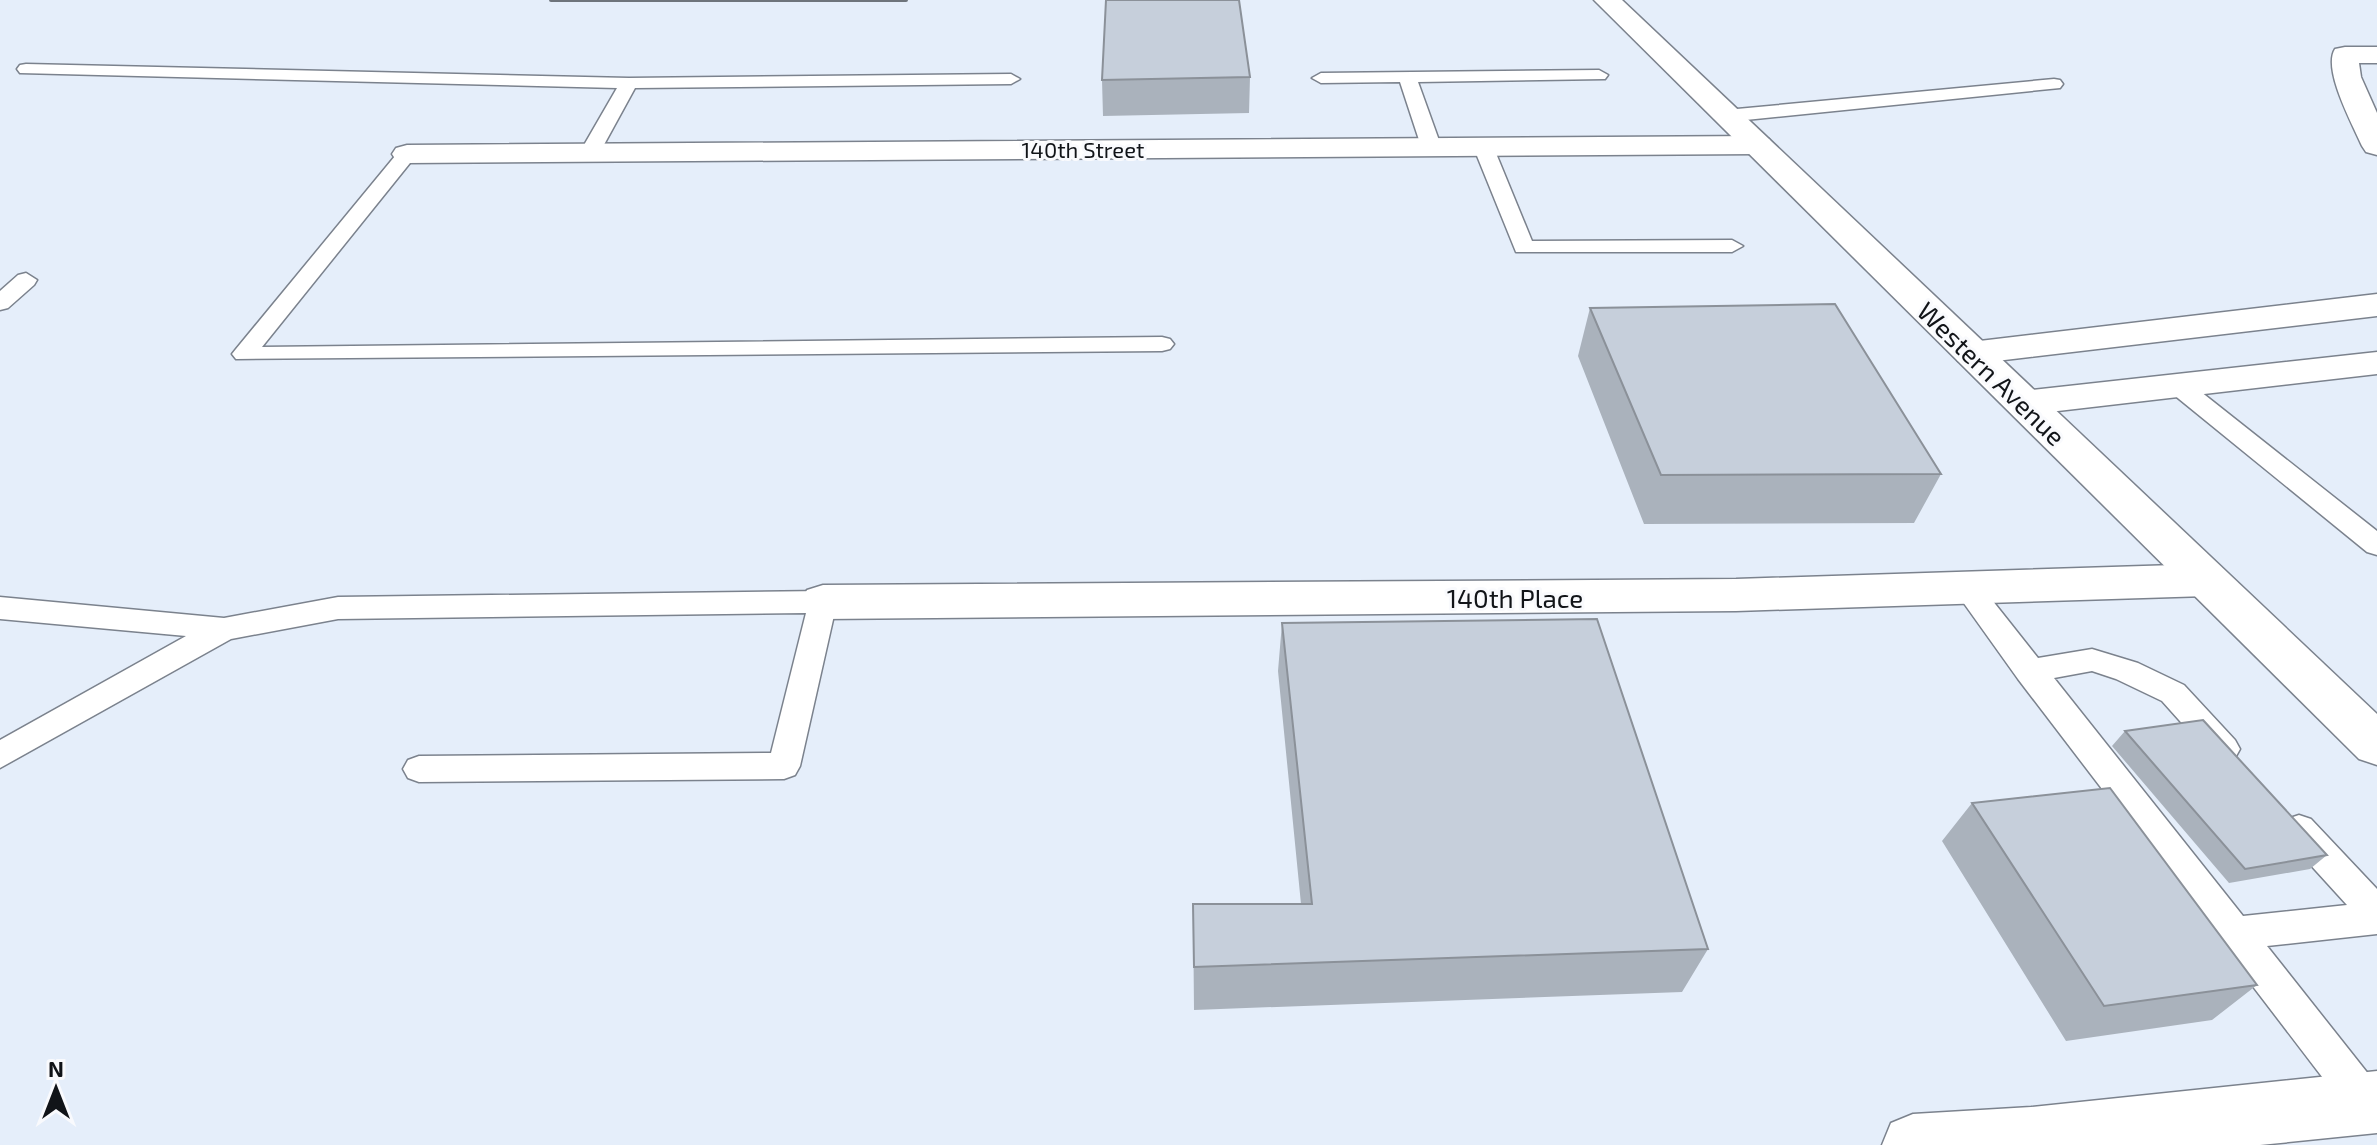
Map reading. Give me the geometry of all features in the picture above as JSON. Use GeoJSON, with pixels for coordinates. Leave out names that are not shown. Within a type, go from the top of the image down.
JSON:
{"type":"FeatureCollection","features":[{"type":"Feature","properties":{"kind":"street","name":"Western Avenue"},"geometry":{"type":"LineString","coordinates":[[1607,0],[2377,745]]}},
{"type":"Feature","properties":{"kind":"street"},"geometry":{"type":"LineString","coordinates":[[2377,55],[2345,55],[2347,77],[2377,146]]}},
{"type":"Feature","properties":{"kind":"street","name":"140th Street"},"geometry":{"type":"LineString","coordinates":[[407,154],[1758,145]]}},
{"type":"Feature","properties":{"kind":"street"},"geometry":{"type":"LineString","coordinates":[[1971,353],[2377,305]]}},
{"type":"Feature","properties":{"kind":"street"},"geometry":{"type":"LineString","coordinates":[[2024,403],[2377,363]]}},
{"type":"Feature","properties":{"kind":"street","name":"140th Place"},"geometry":{"type":"LineString","coordinates":[[823,602],[1705,596],[2207,580]]}},
{"type":"Feature","properties":{"kind":"street"},"geometry":{"type":"LineString","coordinates":[[1913,1145],[2033,1142],[2372,1102]]}},
{"type":"Feature","properties":{"kind":"lane"},"geometry":{"type":"LineString","coordinates":[[26,69],[629,83],[1011,79]]}},
{"type":"Feature","properties":{"kind":"lane"},"geometry":{"type":"LineString","coordinates":[[1321,78],[1599,75]]}},
{"type":"Feature","properties":{"kind":"lane"},"geometry":{"type":"LineString","coordinates":[[1407,77],[1431,146]]}},
{"type":"Feature","properties":{"kind":"lane"},"geometry":{"type":"LineString","coordinates":[[590,152],[629,83]]}},
{"type":"Feature","properties":{"kind":"lane"},"geometry":{"type":"LineString","coordinates":[[1726,116],[2054,84]]}},
{"type":"Feature","properties":{"kind":"lane"},"geometry":{"type":"LineString","coordinates":[[1483,146],[1524,247],[1732,246]]}},
{"type":"Feature","properties":{"kind":"lane"},"geometry":{"type":"LineString","coordinates":[[407,154],[244,354],[1162,344]]}},
{"type":"Feature","properties":{"kind":"lane"},"geometry":{"type":"LineString","coordinates":[[0,303],[26,280]]}},
{"type":"Feature","properties":{"kind":"lane"},"geometry":{"type":"LineString","coordinates":[[2177,385],[2377,545]]}},
{"type":"Feature","properties":{"kind":"lane"},"geometry":{"type":"LineString","coordinates":[[1967,588],[2029,671],[2372,1102]]}},
{"type":"Feature","properties":{"kind":"lane"},"geometry":{"type":"LineString","coordinates":[[0,608],[224,629],[338,608],[823,602],[784,766],[419,769]]}},
{"type":"Feature","properties":{"kind":"lane"},"geometry":{"type":"LineString","coordinates":[[0,755],[224,629]]}},
{"type":"Feature","properties":{"kind":"lane"},"geometry":{"type":"LineString","coordinates":[[2029,671],[2092,660],[2139,677],[2173,693],[2248,774]]}},
{"type":"Feature","properties":{"kind":"lane"},"geometry":{"type":"LineString","coordinates":[[2280,809],[2377,916]]}},
{"type":"Feature","properties":{"kind":"lane"},"geometry":{"type":"LineString","coordinates":[[2236,933],[2377,916]]}},
{"type":"Feature","properties":{"kind":"building"},"geometry":{"type":"Polygon","coordinates":[[[1106,0],[1239,0],[1250,77],[1102,80],[1106,0]]]}},
{"type":"Feature","properties":{"kind":"building"},"geometry":{"type":"Polygon","coordinates":[[[1835,304],[1941,474],[1661,475],[1590,308],[1835,304]]]}},
{"type":"Feature","properties":{"kind":"building"},"geometry":{"type":"Polygon","coordinates":[[[1597,619],[1708,949],[1194,967],[1193,904],[1312,904],[1282,623],[1597,619]]]}},
{"type":"Feature","properties":{"kind":"building"},"geometry":{"type":"Polygon","coordinates":[[[2203,720],[2327,855],[2245,869],[2125,731],[2203,720]]]}},
{"type":"Feature","properties":{"kind":"building"},"geometry":{"type":"Polygon","coordinates":[[[2110,788],[2257,985],[2104,1006],[1972,803],[2110,788]]]}},
{"type":"Feature","properties":{"kind":"railway"},"geometry":{"type":"LineString","coordinates":[[551,0],[906,0]]}}]}
